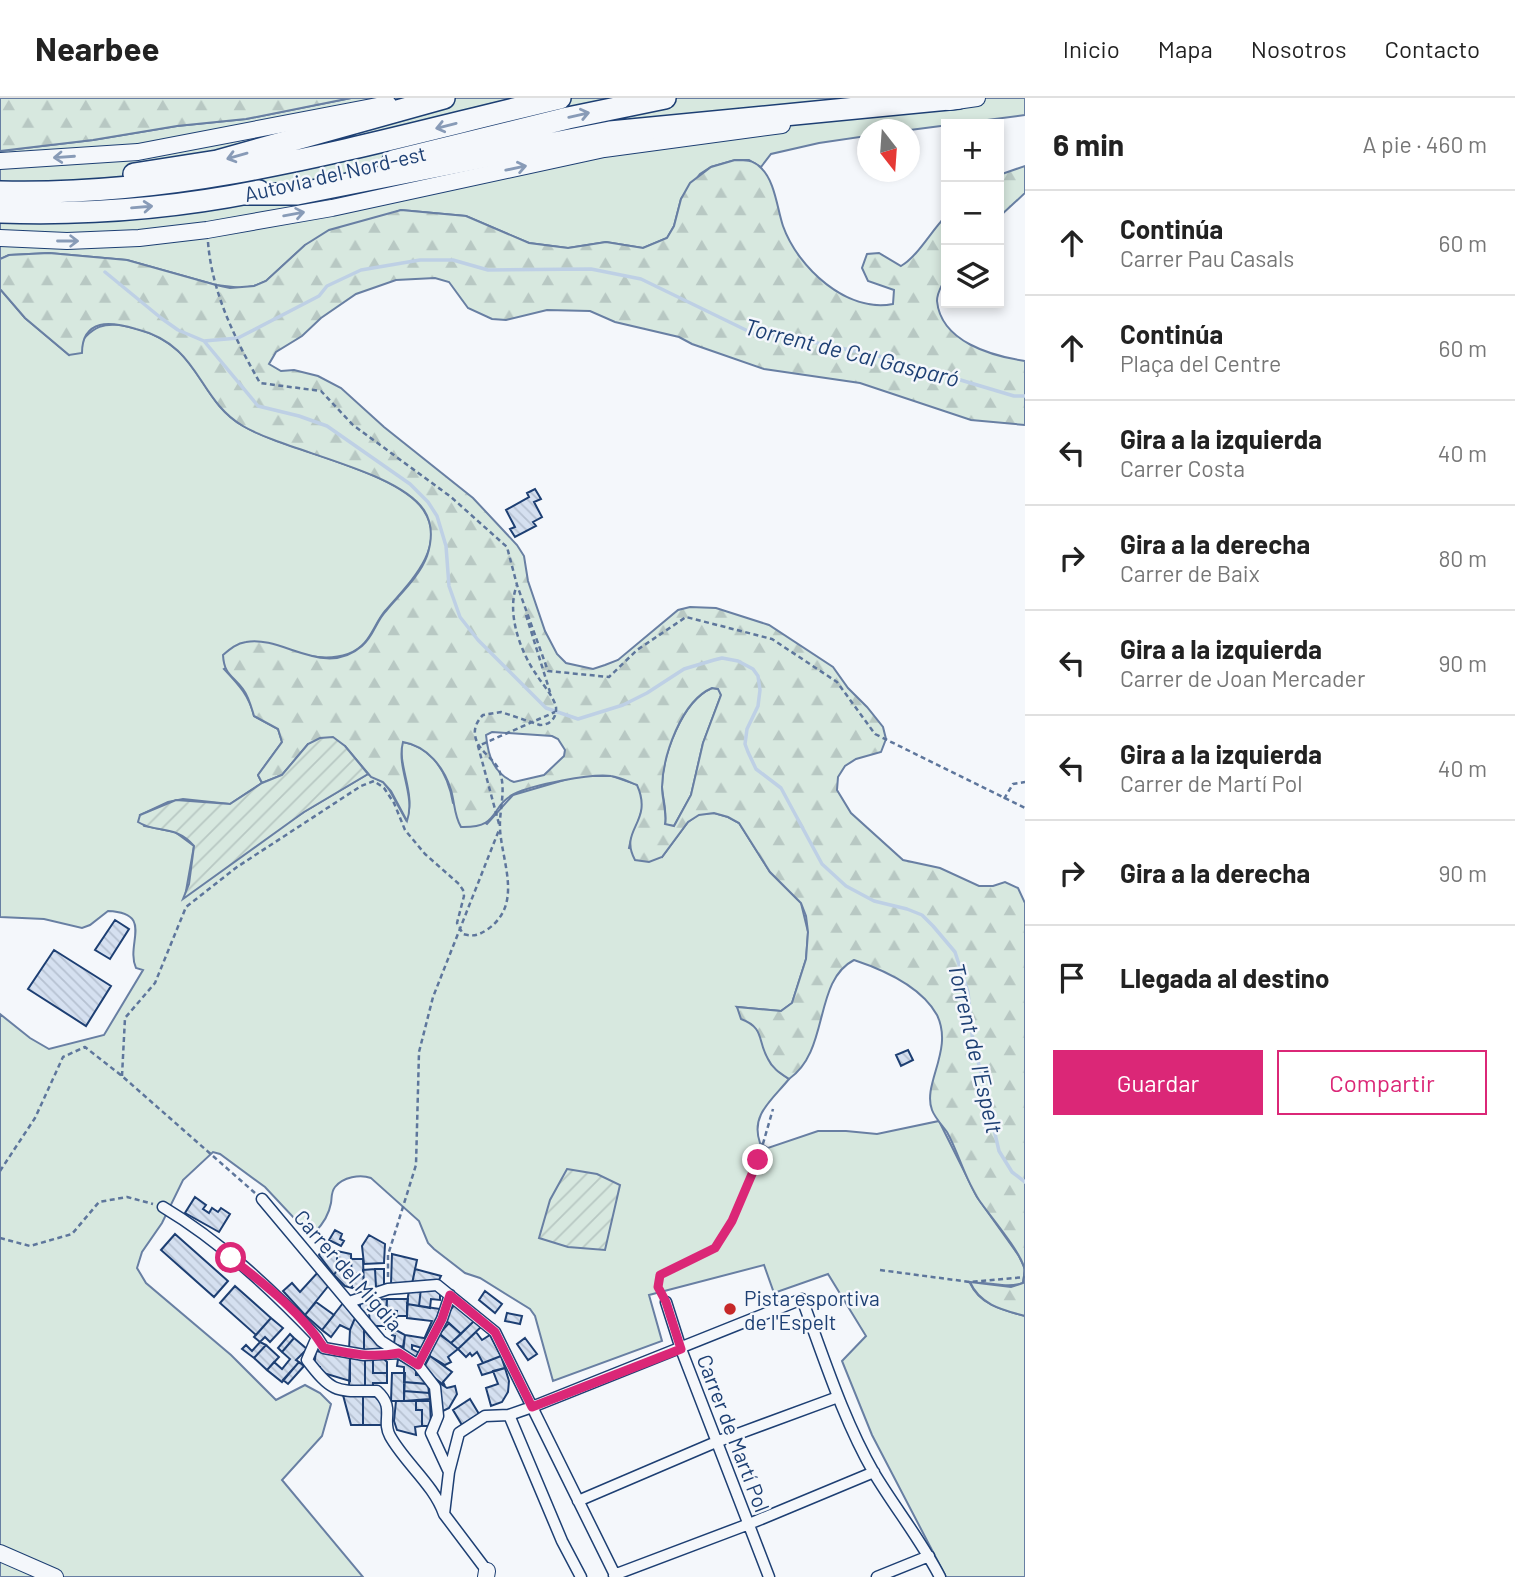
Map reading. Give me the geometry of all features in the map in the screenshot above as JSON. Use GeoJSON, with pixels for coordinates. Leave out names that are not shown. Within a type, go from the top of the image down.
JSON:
{"type":"FeatureCollection","features":[{"type":"Feature","properties":{"kind":"highway"},"geometry":{"type":"LineString","coordinates":[[2,199],[217,161],[444,98]]}},
{"type":"Feature","properties":{"kind":"highway","name":"Autovia del Nord-est"},"geometry":{"type":"LineString","coordinates":[[2,199],[120,189],[223,176],[318,158],[560,98]]}},
{"type":"Feature","properties":{"kind":"highway","name":"Autovia del Nord-est"},"geometry":{"type":"LineString","coordinates":[[2,199],[75,211],[140,208],[246,194],[374,166],[595,111],[665,98]]}},
{"type":"Feature","properties":{"kind":"highway"},"geometry":{"type":"LineString","coordinates":[[246,194],[297,194],[610,132],[959,98]]}},
{"type":"Feature","properties":{"kind":"street"},"geometry":{"type":"LineString","coordinates":[[0,161],[138,152],[421,98]]}},
{"type":"Feature","properties":{"kind":"street"},"geometry":{"type":"LineString","coordinates":[[0,238],[67,241],[139,238],[207,230],[332,208],[604,149],[977,98]]}},
{"type":"Feature","properties":{"kind":"street","name":"Carrer del Migdia"},"geometry":{"type":"LineString","coordinates":[[262,1199],[381,1341],[418,1365],[435,1387],[438,1416],[431,1433],[449,1472]]}},
{"type":"Feature","properties":{"kind":"street"},"geometry":{"type":"LineString","coordinates":[[163,1207],[193,1225],[260,1281],[317,1337],[324,1348],[351,1354],[386,1356],[399,1353]]}},
{"type":"Feature","properties":{"kind":"street"},"geometry":{"type":"LineString","coordinates":[[349,1302],[388,1289],[437,1285],[495,1332],[615,1576],[874,1472]]}},
{"type":"Feature","properties":{"kind":"street"},"geometry":{"type":"LineString","coordinates":[[418,1365],[442,1319],[450,1295]]}},
{"type":"Feature","properties":{"kind":"street"},"geometry":{"type":"LineString","coordinates":[[444,1514],[449,1472],[459,1433],[485,1416],[509,1415],[532,1407],[802,1299],[838,1397],[874,1472],[940,1577]]}},
{"type":"Feature","properties":{"kind":"street","name":"Carrer de Martí Pol"},"geometry":{"type":"LineString","coordinates":[[666,1302],[681,1349],[769,1577]]}},
{"type":"Feature","properties":{"kind":"street"},"geometry":{"type":"LineString","coordinates":[[317,1337],[307,1360],[322,1378],[340,1391],[377,1391],[385,1398],[389,1409],[388,1433],[486,1574]]}},
{"type":"Feature","properties":{"kind":"street"},"geometry":{"type":"LineString","coordinates":[[578,1501],[716,1442],[838,1397]]}},
{"type":"Feature","properties":{"kind":"street"},"geometry":{"type":"LineString","coordinates":[[509,1415],[562,1541],[581,1577]]}},
{"type":"Feature","properties":{"kind":"street"},"geometry":{"type":"LineString","coordinates":[[0,1553],[55,1577]]}},
{"type":"Feature","properties":{"kind":"street"},"geometry":{"type":"LineString","coordinates":[[877,1577],[929,1556]]}},
{"type":"Feature","properties":{"kind":"path"},"geometry":{"type":"LineString","coordinates":[[207,230],[211,274],[240,348],[260,383],[321,391],[353,425],[452,497],[507,547],[555,712]]}},
{"type":"Feature","properties":{"kind":"path"},"geometry":{"type":"LineString","coordinates":[[122,1076],[125,1018],[155,983],[186,908],[237,867],[360,786],[374,781],[384,788],[394,803],[405,830],[434,863],[459,884],[464,896],[457,923],[459,930],[463,934],[480,935],[496,923],[503,912],[510,884],[500,828],[475,733],[478,720],[483,715],[501,712],[547,725],[552,721],[555,712],[551,696],[532,668],[519,637],[512,604],[517,585]]}},
{"type":"Feature","properties":{"kind":"path"},"geometry":{"type":"LineString","coordinates":[[517,585],[548,671],[609,677],[636,650],[686,617],[772,639],[837,682],[875,734],[1025,808]]}},
{"type":"Feature","properties":{"kind":"path"},"geometry":{"type":"LineString","coordinates":[[478,746],[555,712]]}},
{"type":"Feature","properties":{"kind":"path"},"geometry":{"type":"LineString","coordinates":[[388,1289],[388,1255],[416,1165],[419,1052],[433,997],[500,828],[503,789],[498,769],[478,746]]}},
{"type":"Feature","properties":{"kind":"path"},"geometry":{"type":"LineString","coordinates":[[1004,799],[1013,784],[1025,782]]}},
{"type":"Feature","properties":{"kind":"path"},"geometry":{"type":"LineString","coordinates":[[0,1171],[35,1118],[63,1057],[85,1047],[122,1076],[262,1199]]}},
{"type":"Feature","properties":{"kind":"path"},"geometry":{"type":"LineString","coordinates":[[666,1302],[658,1287],[660,1275],[715,1248],[732,1221],[758,1160],[773,1109]]}},
{"type":"Feature","properties":{"kind":"path"},"geometry":{"type":"LineString","coordinates":[[0,1238],[30,1246],[72,1234],[99,1202],[108,1200],[127,1197],[163,1207]]}},
{"type":"Feature","properties":{"kind":"path"},"geometry":{"type":"LineString","coordinates":[[880,1270],[970,1282],[1025,1277]]}},
{"type":"Feature","properties":{"kind":"green space"},"geometry":{"type":"Polygon","coordinates":[[[0,98],[351,98],[246,119],[0,151],[0,98]]]}},
{"type":"Feature","properties":{"kind":"green space"},"geometry":{"type":"Polygon","coordinates":[[[351,98],[1025,98],[1025,115],[994,119],[941,119],[941,126],[920,129],[920,119],[857,119],[857,137],[771,154],[761,167],[749,160],[735,160],[711,167],[700,174],[681,199],[674,226],[667,238],[643,248],[606,242],[568,248],[529,243],[466,216],[401,210],[305,245],[266,281],[242,288],[216,285],[127,260],[49,253],[9,255],[0,259],[0,151],[246,119],[351,98]]]}},
{"type":"Feature","properties":{"kind":"green space"},"geometry":{"type":"Polygon","coordinates":[[[735,160],[745,160],[760,167],[769,179],[790,242],[812,272],[842,294],[859,302],[876,305],[893,304],[894,290],[868,281],[862,268],[867,254],[879,253],[901,266],[913,256],[941,222],[941,288],[937,301],[941,315],[958,337],[970,344],[984,351],[1025,361],[1025,425],[971,420],[860,383],[764,369],[679,337],[615,322],[590,311],[547,310],[506,320],[492,319],[468,308],[449,282],[435,278],[396,280],[356,294],[321,318],[302,336],[276,352],[269,364],[281,371],[294,370],[318,376],[341,388],[384,427],[473,498],[524,556],[528,581],[545,631],[557,654],[566,663],[593,669],[618,660],[678,610],[690,607],[716,608],[769,625],[833,667],[883,727],[886,739],[881,752],[856,759],[845,766],[838,777],[837,790],[851,813],[903,860],[940,868],[979,886],[993,886],[1005,882],[1018,888],[1025,903],[1025,1316],[986,1301],[970,1282],[1011,1287],[1023,1283],[1024,1267],[974,1192],[947,1132],[932,1110],[931,1089],[940,1054],[941,1028],[937,1015],[922,996],[901,980],[854,960],[841,970],[832,984],[811,1052],[802,1067],[789,1079],[770,1062],[754,1026],[741,1019],[737,1007],[781,1011],[792,1003],[806,959],[808,932],[801,903],[770,872],[739,823],[714,813],[699,815],[688,822],[662,857],[649,862],[635,860],[631,841],[641,808],[637,785],[618,777],[590,776],[562,780],[514,794],[483,824],[461,827],[444,773],[427,753],[403,742],[402,762],[409,801],[407,821],[391,791],[383,782],[371,777],[345,746],[308,744],[282,775],[262,783],[258,775],[282,742],[278,729],[254,716],[245,692],[227,670],[223,655],[246,642],[274,644],[304,654],[333,658],[348,655],[362,646],[424,563],[431,539],[427,515],[410,496],[391,484],[243,426],[216,401],[186,359],[174,347],[157,337],[123,326],[100,325],[85,336],[82,353],[69,355],[25,318],[0,289],[0,259],[9,255],[49,253],[127,260],[230,288],[254,286],[266,281],[305,245],[329,230],[401,210],[466,216],[529,243],[568,248],[606,242],[643,248],[667,238],[674,226],[681,199],[690,183],[711,167],[735,160]],[[712,688],[691,705],[670,745],[662,787],[665,824],[674,826],[691,795],[703,743],[721,695],[718,689],[712,688]],[[492,732],[486,735],[493,763],[501,774],[514,782],[544,775],[564,756],[565,750],[558,739],[552,736],[492,732]]]}},
{"type":"Feature","properties":{"kind":"green space"},"geometry":{"type":"Polygon","coordinates":[[[1025,166],[1025,193],[1004,212],[1004,182],[1004,173],[1025,166]]]}},
{"type":"Feature","properties":{"kind":"green space"},"geometry":{"type":"Polygon","coordinates":[[[0,289],[25,318],[69,355],[92,331],[107,325],[127,326],[161,339],[176,349],[217,403],[243,426],[391,484],[411,497],[424,511],[430,525],[431,539],[422,565],[385,611],[366,641],[355,651],[328,658],[271,644],[224,669],[246,696],[254,716],[278,729],[282,742],[258,775],[262,783],[230,804],[183,799],[168,802],[140,815],[144,826],[175,832],[194,846],[186,891],[304,812],[368,774],[383,782],[406,820],[409,792],[402,762],[402,742],[413,745],[430,756],[443,772],[453,803],[487,824],[513,795],[578,776],[612,776],[638,785],[642,811],[629,848],[662,857],[688,822],[699,814],[714,813],[739,823],[770,872],[801,903],[808,932],[806,959],[792,1003],[781,1011],[737,1007],[757,1029],[772,1064],[789,1079],[760,1116],[760,1143],[768,1148],[818,1131],[877,1134],[939,1121],[977,1197],[1019,1256],[1025,1269],[1023,1283],[1017,1285],[970,1283],[986,1302],[1025,1316],[1025,1577],[946,1577],[872,1435],[842,1361],[866,1336],[828,1274],[774,1293],[764,1265],[649,1295],[662,1341],[553,1381],[535,1316],[530,1309],[480,1278],[465,1273],[434,1249],[428,1243],[419,1221],[371,1178],[352,1177],[338,1184],[323,1222],[315,1232],[308,1233],[265,1187],[220,1154],[213,1152],[183,1180],[162,1223],[142,1252],[137,1268],[146,1283],[231,1355],[276,1400],[305,1385],[320,1393],[331,1404],[322,1436],[282,1480],[363,1577],[0,1577],[0,1014],[49,1049],[104,1035],[143,970],[136,968],[134,959],[135,924],[131,917],[122,913],[108,911],[82,928],[44,919],[0,917],[0,289]]]}},
{"type":"Feature","properties":{"kind":"green space"},"geometry":{"type":"Polygon","coordinates":[[[712,688],[719,689],[721,695],[703,743],[691,795],[674,826],[665,825],[662,787],[670,745],[683,717],[701,695],[712,688]]]}},
{"type":"Feature","properties":{"kind":"green space"},"geometry":{"type":"Polygon","coordinates":[[[333,737],[345,746],[368,774],[304,812],[183,899],[189,884],[194,846],[173,832],[138,822],[140,815],[176,800],[230,804],[262,783],[282,775],[308,744],[320,738],[333,737]]]}},
{"type":"Feature","properties":{"kind":"green space"},"geometry":{"type":"Polygon","coordinates":[[[567,1169],[597,1174],[620,1185],[605,1250],[568,1247],[539,1238],[550,1200],[567,1169]]]}},
{"type":"Feature","properties":{"kind":"building"},"geometry":{"type":"Polygon","coordinates":[[[535,489],[541,499],[534,502],[542,517],[533,522],[536,526],[515,537],[510,529],[515,527],[506,510],[529,497],[527,493],[535,489]]]}},
{"type":"Feature","properties":{"kind":"building"},"geometry":{"type":"Polygon","coordinates":[[[115,920],[129,929],[110,959],[95,950],[115,920]]]}},
{"type":"Feature","properties":{"kind":"building"},"geometry":{"type":"Polygon","coordinates":[[[54,950],[111,986],[86,1026],[28,989],[54,950]]]}},
{"type":"Feature","properties":{"kind":"building"},"geometry":{"type":"Polygon","coordinates":[[[908,1050],[913,1060],[901,1066],[896,1055],[908,1050]]]}},
{"type":"Feature","properties":{"kind":"building"},"geometry":{"type":"Polygon","coordinates":[[[195,1197],[206,1205],[203,1209],[209,1213],[212,1208],[218,1212],[221,1208],[230,1214],[219,1232],[185,1213],[195,1197]]]}},
{"type":"Feature","properties":{"kind":"building"},"geometry":{"type":"Polygon","coordinates":[[[335,1230],[342,1234],[340,1239],[344,1241],[341,1246],[329,1240],[335,1230]]]}},
{"type":"Feature","properties":{"kind":"building"},"geometry":{"type":"Polygon","coordinates":[[[175,1234],[228,1281],[214,1297],[161,1250],[175,1234]]]}},
{"type":"Feature","properties":{"kind":"building"},"geometry":{"type":"Polygon","coordinates":[[[369,1235],[385,1244],[384,1263],[364,1264],[362,1246],[369,1235]]]}},
{"type":"Feature","properties":{"kind":"building"},"geometry":{"type":"Polygon","coordinates":[[[325,1245],[337,1251],[337,1270],[334,1275],[319,1255],[325,1245]]]}},
{"type":"Feature","properties":{"kind":"building"},"geometry":{"type":"Polygon","coordinates":[[[337,1251],[351,1254],[352,1288],[345,1286],[334,1275],[337,1270],[337,1251]]]}},
{"type":"Feature","properties":{"kind":"building"},"geometry":{"type":"Polygon","coordinates":[[[392,1254],[417,1260],[412,1284],[391,1284],[392,1254]]]}},
{"type":"Feature","properties":{"kind":"building"},"geometry":{"type":"Polygon","coordinates":[[[351,1259],[363,1259],[364,1288],[352,1288],[351,1259]]]}},
{"type":"Feature","properties":{"kind":"building"},"geometry":{"type":"Polygon","coordinates":[[[375,1269],[376,1287],[364,1288],[363,1270],[375,1269]]]}},
{"type":"Feature","properties":{"kind":"building"},"geometry":{"type":"Polygon","coordinates":[[[375,1269],[384,1269],[384,1286],[376,1287],[375,1269]]]}},
{"type":"Feature","properties":{"kind":"building"},"geometry":{"type":"Polygon","coordinates":[[[415,1269],[441,1276],[437,1284],[412,1284],[415,1269]]]}},
{"type":"Feature","properties":{"kind":"building"},"geometry":{"type":"Polygon","coordinates":[[[319,1271],[329,1285],[305,1315],[283,1291],[292,1283],[300,1292],[319,1271]]]}},
{"type":"Feature","properties":{"kind":"building"},"geometry":{"type":"Polygon","coordinates":[[[235,1286],[271,1318],[256,1335],[220,1303],[235,1286]]]}},
{"type":"Feature","properties":{"kind":"building"},"geometry":{"type":"Polygon","coordinates":[[[421,1288],[440,1289],[440,1300],[431,1299],[430,1308],[419,1306],[421,1288]]]}},
{"type":"Feature","properties":{"kind":"building"},"geometry":{"type":"Polygon","coordinates":[[[421,1288],[419,1306],[407,1304],[409,1289],[421,1288]]]}},
{"type":"Feature","properties":{"kind":"building"},"geometry":{"type":"Polygon","coordinates":[[[485,1291],[502,1304],[495,1313],[479,1300],[485,1291]]]}},
{"type":"Feature","properties":{"kind":"building"},"geometry":{"type":"Polygon","coordinates":[[[387,1299],[408,1299],[407,1316],[396,1316],[397,1311],[386,1310],[387,1299]]]}},
{"type":"Feature","properties":{"kind":"building"},"geometry":{"type":"Polygon","coordinates":[[[387,1299],[386,1326],[370,1326],[369,1312],[360,1311],[360,1300],[387,1299]]]}},
{"type":"Feature","properties":{"kind":"building"},"geometry":{"type":"Polygon","coordinates":[[[316,1302],[334,1315],[322,1330],[305,1315],[316,1302]]]}},
{"type":"Feature","properties":{"kind":"building"},"geometry":{"type":"Polygon","coordinates":[[[343,1303],[355,1318],[350,1330],[340,1325],[331,1337],[322,1330],[343,1303]]]}},
{"type":"Feature","properties":{"kind":"building"},"geometry":{"type":"Polygon","coordinates":[[[407,1304],[440,1309],[430,1339],[425,1337],[432,1321],[407,1318],[407,1304]]]}},
{"type":"Feature","properties":{"kind":"building"},"geometry":{"type":"Polygon","coordinates":[[[455,1304],[475,1320],[461,1334],[444,1319],[455,1304]]]}},
{"type":"Feature","properties":{"kind":"building"},"geometry":{"type":"Polygon","coordinates":[[[386,1310],[397,1311],[395,1329],[386,1329],[386,1310]]]}},
{"type":"Feature","properties":{"kind":"building"},"geometry":{"type":"Polygon","coordinates":[[[507,1313],[522,1316],[520,1324],[505,1321],[507,1313]]]}},
{"type":"Feature","properties":{"kind":"building"},"geometry":{"type":"Polygon","coordinates":[[[271,1318],[283,1328],[270,1342],[265,1337],[260,1342],[254,1337],[271,1318]]]}},
{"type":"Feature","properties":{"kind":"building"},"geometry":{"type":"Polygon","coordinates":[[[355,1318],[364,1330],[364,1352],[349,1350],[350,1330],[355,1318]]]}},
{"type":"Feature","properties":{"kind":"building"},"geometry":{"type":"Polygon","coordinates":[[[475,1320],[482,1326],[458,1349],[451,1343],[475,1320]]]}},
{"type":"Feature","properties":{"kind":"building"},"geometry":{"type":"Polygon","coordinates":[[[449,1323],[461,1334],[451,1343],[439,1334],[449,1323]]]}},
{"type":"Feature","properties":{"kind":"building"},"geometry":{"type":"Polygon","coordinates":[[[394,1329],[405,1335],[403,1347],[394,1344],[394,1329]]]}},
{"type":"Feature","properties":{"kind":"building"},"geometry":{"type":"Polygon","coordinates":[[[364,1330],[370,1337],[387,1349],[364,1353],[364,1330]]]}},
{"type":"Feature","properties":{"kind":"building"},"geometry":{"type":"Polygon","coordinates":[[[476,1332],[482,1340],[490,1335],[501,1356],[483,1363],[477,1352],[466,1357],[458,1349],[476,1332]]]}},
{"type":"Feature","properties":{"kind":"building"},"geometry":{"type":"Polygon","coordinates":[[[290,1334],[294,1338],[282,1352],[278,1348],[290,1334]]]}},
{"type":"Feature","properties":{"kind":"building"},"geometry":{"type":"Polygon","coordinates":[[[440,1334],[458,1349],[448,1357],[451,1362],[445,1365],[430,1356],[429,1350],[440,1334]]]}},
{"type":"Feature","properties":{"kind":"building"},"geometry":{"type":"Polygon","coordinates":[[[405,1335],[430,1339],[425,1349],[412,1345],[412,1349],[421,1354],[417,1361],[403,1353],[405,1335]]]}},
{"type":"Feature","properties":{"kind":"building"},"geometry":{"type":"Polygon","coordinates":[[[294,1338],[307,1349],[296,1360],[299,1362],[282,1382],[267,1370],[274,1362],[282,1369],[290,1359],[282,1352],[294,1338]]]}},
{"type":"Feature","properties":{"kind":"building"},"geometry":{"type":"Polygon","coordinates":[[[525,1338],[537,1354],[528,1360],[517,1344],[525,1338]]]}},
{"type":"Feature","properties":{"kind":"building"},"geometry":{"type":"Polygon","coordinates":[[[260,1342],[266,1345],[254,1358],[242,1349],[246,1345],[252,1351],[260,1342]]]}},
{"type":"Feature","properties":{"kind":"building"},"geometry":{"type":"Polygon","coordinates":[[[266,1345],[279,1357],[267,1370],[254,1358],[266,1345]]]}},
{"type":"Feature","properties":{"kind":"building"},"geometry":{"type":"Polygon","coordinates":[[[316,1351],[350,1357],[350,1381],[320,1372],[320,1367],[314,1367],[316,1351]]]}},
{"type":"Feature","properties":{"kind":"building"},"geometry":{"type":"Polygon","coordinates":[[[430,1356],[452,1372],[443,1382],[445,1386],[423,1369],[430,1356]]]}},
{"type":"Feature","properties":{"kind":"building"},"geometry":{"type":"Polygon","coordinates":[[[501,1356],[505,1368],[482,1375],[478,1365],[501,1356]]]}},
{"type":"Feature","properties":{"kind":"building"},"geometry":{"type":"Polygon","coordinates":[[[350,1357],[365,1357],[365,1388],[349,1387],[350,1357]]]}},
{"type":"Feature","properties":{"kind":"building"},"geometry":{"type":"Polygon","coordinates":[[[365,1357],[373,1357],[373,1373],[387,1373],[387,1383],[373,1383],[373,1388],[365,1388],[365,1357]]]}},
{"type":"Feature","properties":{"kind":"building"},"geometry":{"type":"Polygon","coordinates":[[[373,1357],[382,1357],[387,1362],[387,1373],[373,1373],[373,1357]]]}},
{"type":"Feature","properties":{"kind":"building"},"geometry":{"type":"Polygon","coordinates":[[[398,1359],[416,1368],[416,1375],[422,1375],[428,1384],[404,1382],[404,1367],[397,1366],[398,1359]]]}},
{"type":"Feature","properties":{"kind":"building"},"geometry":{"type":"Polygon","coordinates":[[[299,1362],[304,1366],[288,1384],[283,1380],[299,1362]]]}},
{"type":"Feature","properties":{"kind":"building"},"geometry":{"type":"Polygon","coordinates":[[[505,1368],[509,1381],[508,1392],[502,1402],[491,1406],[486,1388],[498,1384],[493,1371],[505,1368]]]}},
{"type":"Feature","properties":{"kind":"building"},"geometry":{"type":"Polygon","coordinates":[[[392,1373],[405,1373],[404,1401],[391,1401],[392,1373]]]}},
{"type":"Feature","properties":{"kind":"building"},"geometry":{"type":"Polygon","coordinates":[[[404,1382],[428,1384],[429,1393],[404,1391],[404,1382]]]}},
{"type":"Feature","properties":{"kind":"building"},"geometry":{"type":"Polygon","coordinates":[[[438,1382],[447,1388],[455,1386],[457,1394],[449,1408],[441,1412],[438,1382]]]}},
{"type":"Feature","properties":{"kind":"building"},"geometry":{"type":"Polygon","coordinates":[[[404,1391],[429,1393],[430,1399],[404,1401],[404,1391]]]}},
{"type":"Feature","properties":{"kind":"building"},"geometry":{"type":"Polygon","coordinates":[[[343,1395],[363,1396],[363,1425],[351,1425],[343,1395]]]}},
{"type":"Feature","properties":{"kind":"building"},"geometry":{"type":"Polygon","coordinates":[[[363,1396],[381,1397],[385,1425],[363,1425],[363,1396]]]}},
{"type":"Feature","properties":{"kind":"building"},"geometry":{"type":"Polygon","coordinates":[[[470,1399],[479,1414],[462,1425],[453,1410],[470,1399]]]}},
{"type":"Feature","properties":{"kind":"building"},"geometry":{"type":"Polygon","coordinates":[[[396,1401],[416,1401],[416,1410],[422,1410],[422,1426],[415,1427],[416,1435],[397,1430],[394,1421],[396,1401]]]}},
{"type":"Feature","properties":{"kind":"building"},"geometry":{"type":"Polygon","coordinates":[[[416,1401],[430,1401],[431,1426],[422,1426],[422,1410],[416,1410],[416,1401]]]}},
{"type":"Feature","properties":{"kind":"waterway","name":"Torrent de Cal Gasparó"},"geometry":{"type":"LineString","coordinates":[[105,272],[178,330],[204,341],[238,338],[319,296],[327,286],[361,270],[420,260],[453,260],[488,270],[591,269],[641,279],[752,333],[794,338],[887,358],[1014,396],[1025,396]]}},
{"type":"Feature","properties":{"kind":"waterway","name":"Torrent de l'Espelt"},"geometry":{"type":"LineString","coordinates":[[204,341],[258,406],[327,426],[410,484],[428,502],[437,516],[446,546],[449,586],[460,617],[478,640],[546,708],[578,719],[623,705],[684,669],[714,660],[722,658],[738,661],[753,669],[758,676],[760,690],[758,706],[747,729],[745,744],[756,769],[781,788],[822,864],[846,886],[874,901],[922,915],[955,952],[968,992],[972,1035],[999,1151],[1012,1172],[1025,1182]]}},
{"type":"Feature","properties":{"kind":"place","name":"Pista esportiva de l'Espelt"},"geometry":{"type":"Point","coordinates":[730,1309]}},
{"type":"Feature","properties":{"kind":"route"},"geometry":{"type":"LineString","coordinates":[[231,1258],[294,1313],[324,1348],[351,1354],[386,1356],[399,1353],[418,1365],[442,1319],[450,1295],[495,1332],[532,1407],[681,1349],[666,1302],[658,1287],[660,1275],[715,1248],[732,1221],[758,1160]]}}]}
